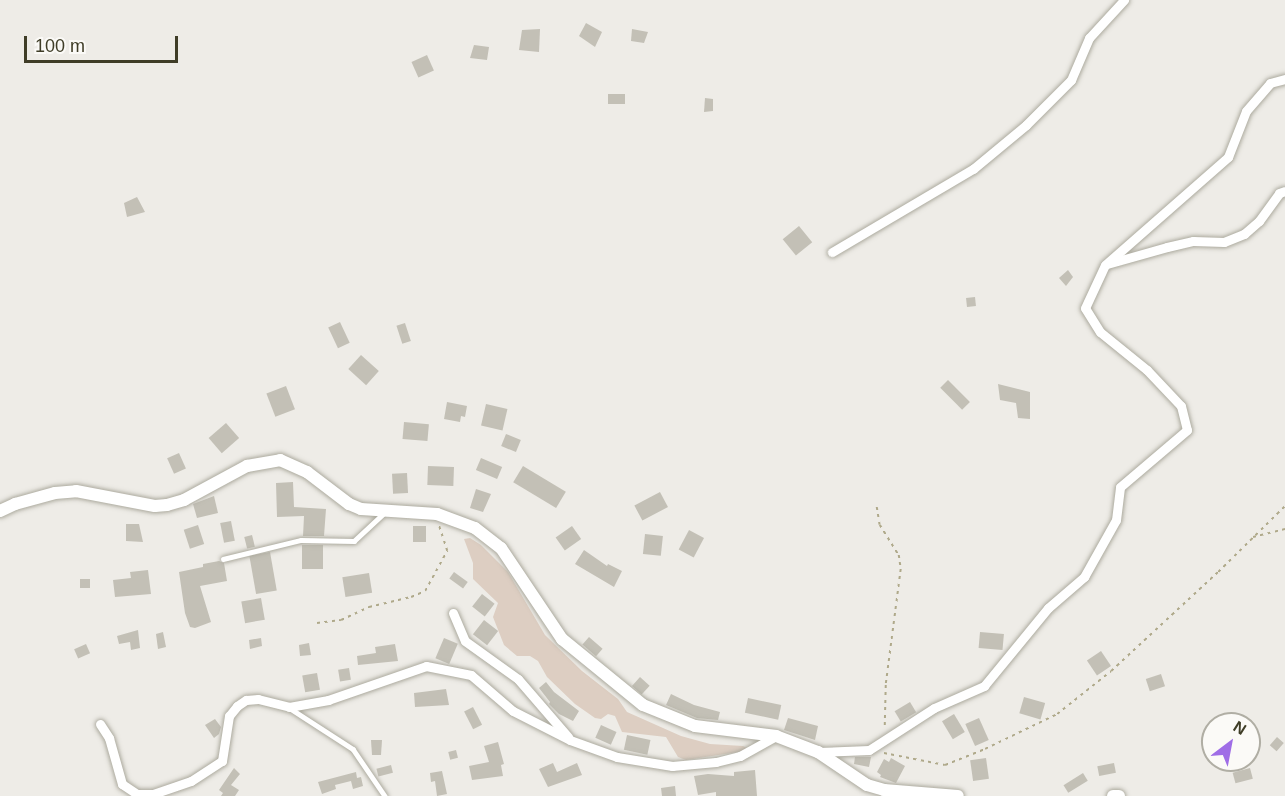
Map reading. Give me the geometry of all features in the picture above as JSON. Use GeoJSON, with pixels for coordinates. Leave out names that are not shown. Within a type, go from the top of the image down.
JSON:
{"type":"FeatureCollection","features":[{"type":"Feature","properties":{"kind":"main road"},"geometry":{"type":"LineString","coordinates":[[0,512],[15,504],[55,493],[76,491],[155,506],[167,505],[184,500],[247,466],[280,460],[307,472],[349,504],[361,509],[437,514],[475,528],[501,548],[562,639],[643,705],[695,726],[776,736],[818,752],[867,785],[884,790],[958,796]]}},
{"type":"Feature","properties":{"kind":"main road"},"geometry":{"type":"LineString","coordinates":[[1113,796],[1119,796]]}},
{"type":"Feature","properties":{"kind":"street"},"geometry":{"type":"LineString","coordinates":[[832,252],[973,169],[1026,125],[1071,80],[1089,38],[1124,0]]}},
{"type":"Feature","properties":{"kind":"street"},"geometry":{"type":"LineString","coordinates":[[818,752],[868,750],[934,708],[984,686],[1048,608],[1084,577],[1116,520],[1120,487],[1187,430],[1181,406],[1147,370],[1100,332],[1085,308],[1105,265],[1228,157],[1246,111],[1270,83],[1285,80]]}},
{"type":"Feature","properties":{"kind":"street"},"geometry":{"type":"LineString","coordinates":[[1105,265],[1193,241],[1224,242],[1244,234],[1258,221],[1279,193],[1285,191]]}},
{"type":"Feature","properties":{"kind":"street"},"geometry":{"type":"LineString","coordinates":[[453,614],[465,641],[518,679],[570,740]]}},
{"type":"Feature","properties":{"kind":"street"},"geometry":{"type":"LineString","coordinates":[[100,724],[110,738],[122,784],[137,794],[153,794],[191,781],[222,761],[229,716],[246,700],[258,699],[289,707],[328,700],[426,666],[471,675],[513,711],[570,740],[617,757],[672,766],[716,762],[740,756],[776,736]]}},
{"type":"Feature","properties":{"kind":"lane"},"geometry":{"type":"LineString","coordinates":[[223,559],[301,540],[354,541],[389,510]]}},
{"type":"Feature","properties":{"kind":"lane"},"geometry":{"type":"LineString","coordinates":[[289,707],[353,749],[385,796]]}},
{"type":"Feature","properties":{"kind":"path"},"geometry":{"type":"LineString","coordinates":[[868,750],[945,765],[985,749],[1057,714],[1111,671],[1285,506]]}},
{"type":"Feature","properties":{"kind":"path"},"geometry":{"type":"LineString","coordinates":[[877,507],[880,525],[900,555],[901,568],[886,685],[884,740]]}},
{"type":"Feature","properties":{"kind":"path"},"geometry":{"type":"LineString","coordinates":[[317,623],[341,620],[369,607],[411,597],[425,591],[447,551],[441,537],[437,514]]}},
{"type":"Feature","properties":{"kind":"path"},"geometry":{"type":"LineString","coordinates":[[1252,538],[1285,529]]}},
{"type":"Feature","properties":{"kind":"shaded area"},"geometry":{"type":"Polygon","coordinates":[[[470,538],[481,545],[508,572],[545,635],[582,671],[618,699],[627,712],[681,736],[710,744],[743,746],[751,750],[686,760],[678,757],[666,737],[622,732],[615,716],[608,714],[601,719],[595,718],[575,704],[547,677],[538,661],[530,656],[517,656],[504,645],[493,617],[498,603],[473,579],[473,563],[464,539],[470,538]]]}},
{"type":"Feature","properties":{"kind":"building"},"geometry":{"type":"Polygon","coordinates":[[[586,23],[602,32],[595,47],[579,36],[586,23]]]}},
{"type":"Feature","properties":{"kind":"building"},"geometry":{"type":"Polygon","coordinates":[[[540,29],[539,52],[519,50],[522,30],[540,29]]]}},
{"type":"Feature","properties":{"kind":"building"},"geometry":{"type":"Polygon","coordinates":[[[632,29],[648,32],[644,43],[631,41],[632,29]]]}},
{"type":"Feature","properties":{"kind":"building"},"geometry":{"type":"Polygon","coordinates":[[[474,45],[489,47],[487,60],[470,58],[474,45]]]}},
{"type":"Feature","properties":{"kind":"building"},"geometry":{"type":"Polygon","coordinates":[[[427,55],[434,71],[418,77],[411,62],[427,55]]]}},
{"type":"Feature","properties":{"kind":"building"},"geometry":{"type":"Polygon","coordinates":[[[608,94],[625,94],[625,104],[608,104],[608,94]]]}},
{"type":"Feature","properties":{"kind":"building"},"geometry":{"type":"Polygon","coordinates":[[[705,98],[713,99],[713,111],[704,112],[705,98]]]}},
{"type":"Feature","properties":{"kind":"building"},"geometry":{"type":"Polygon","coordinates":[[[137,197],[145,212],[127,217],[124,203],[137,197]]]}},
{"type":"Feature","properties":{"kind":"building"},"geometry":{"type":"Polygon","coordinates":[[[799,226],[812,242],[796,256],[783,239],[799,226]]]}},
{"type":"Feature","properties":{"kind":"building"},"geometry":{"type":"Polygon","coordinates":[[[1068,270],[1073,277],[1066,286],[1059,278],[1068,270]]]}},
{"type":"Feature","properties":{"kind":"building"},"geometry":{"type":"Polygon","coordinates":[[[975,297],[976,306],[967,307],[966,298],[975,297]]]}},
{"type":"Feature","properties":{"kind":"building"},"geometry":{"type":"Polygon","coordinates":[[[340,322],[350,343],[338,348],[328,327],[340,322]]]}},
{"type":"Feature","properties":{"kind":"building"},"geometry":{"type":"Polygon","coordinates":[[[405,323],[411,341],[402,344],[396,326],[405,323]]]}},
{"type":"Feature","properties":{"kind":"building"},"geometry":{"type":"Polygon","coordinates":[[[361,355],[379,371],[366,385],[348,369],[361,355]]]}},
{"type":"Feature","properties":{"kind":"building"},"geometry":{"type":"Polygon","coordinates":[[[948,380],[970,402],[962,410],[940,388],[948,380]]]}},
{"type":"Feature","properties":{"kind":"building"},"geometry":{"type":"Polygon","coordinates":[[[998,384],[1030,392],[1030,419],[1018,418],[1016,403],[1000,400],[998,384]]]}},
{"type":"Feature","properties":{"kind":"building"},"geometry":{"type":"Polygon","coordinates":[[[286,386],[295,409],[275,417],[266,394],[286,386]]]}},
{"type":"Feature","properties":{"kind":"building"},"geometry":{"type":"Polygon","coordinates":[[[447,402],[467,406],[465,417],[461,416],[460,422],[444,419],[447,402]]]}},
{"type":"Feature","properties":{"kind":"building"},"geometry":{"type":"Polygon","coordinates":[[[486,404],[507,409],[502,430],[481,425],[486,404]]]}},
{"type":"Feature","properties":{"kind":"building"},"geometry":{"type":"Polygon","coordinates":[[[404,422],[429,424],[427,441],[403,439],[404,422]]]}},
{"type":"Feature","properties":{"kind":"building"},"geometry":{"type":"Polygon","coordinates":[[[226,423],[239,438],[222,453],[209,438],[226,423]]]}},
{"type":"Feature","properties":{"kind":"building"},"geometry":{"type":"Polygon","coordinates":[[[506,434],[521,440],[516,452],[501,446],[506,434]]]}},
{"type":"Feature","properties":{"kind":"building"},"geometry":{"type":"Polygon","coordinates":[[[179,453],[186,469],[174,474],[167,458],[179,453]]]}},
{"type":"Feature","properties":{"kind":"building"},"geometry":{"type":"Polygon","coordinates":[[[481,458],[502,467],[497,479],[476,470],[481,458]]]}},
{"type":"Feature","properties":{"kind":"building"},"geometry":{"type":"Polygon","coordinates":[[[428,466],[454,467],[453,486],[427,485],[428,466]]]}},
{"type":"Feature","properties":{"kind":"building"},"geometry":{"type":"Polygon","coordinates":[[[523,466],[566,492],[556,508],[513,482],[523,466]]]}},
{"type":"Feature","properties":{"kind":"building"},"geometry":{"type":"Polygon","coordinates":[[[407,473],[408,493],[393,494],[392,474],[407,473]]]}},
{"type":"Feature","properties":{"kind":"building"},"geometry":{"type":"Polygon","coordinates":[[[293,482],[294,507],[326,509],[324,536],[303,536],[304,516],[277,517],[276,483],[293,482]]]}},
{"type":"Feature","properties":{"kind":"building"},"geometry":{"type":"Polygon","coordinates":[[[476,489],[491,494],[483,512],[470,508],[476,489]]]}},
{"type":"Feature","properties":{"kind":"building"},"geometry":{"type":"Polygon","coordinates":[[[660,492],[668,507],[642,521],[634,506],[660,492]]]}},
{"type":"Feature","properties":{"kind":"building"},"geometry":{"type":"Polygon","coordinates":[[[214,496],[218,513],[197,518],[193,504],[214,496]]]}},
{"type":"Feature","properties":{"kind":"building"},"geometry":{"type":"Polygon","coordinates":[[[231,521],[235,541],[224,543],[220,523],[231,521]]]}},
{"type":"Feature","properties":{"kind":"building"},"geometry":{"type":"Polygon","coordinates":[[[126,524],[139,524],[143,542],[126,541],[126,524]]]}},
{"type":"Feature","properties":{"kind":"building"},"geometry":{"type":"Polygon","coordinates":[[[198,525],[204,544],[190,549],[184,530],[198,525]]]}},
{"type":"Feature","properties":{"kind":"building"},"geometry":{"type":"Polygon","coordinates":[[[413,526],[426,526],[426,542],[413,542],[413,526]]]}},
{"type":"Feature","properties":{"kind":"building"},"geometry":{"type":"Polygon","coordinates":[[[572,526],[581,539],[565,551],[556,537],[572,526]]]}},
{"type":"Feature","properties":{"kind":"building"},"geometry":{"type":"Polygon","coordinates":[[[689,530],[704,538],[694,557],[679,549],[689,530]]]}},
{"type":"Feature","properties":{"kind":"building"},"geometry":{"type":"Polygon","coordinates":[[[645,534],[663,536],[661,556],[643,554],[645,534]]]}},
{"type":"Feature","properties":{"kind":"building"},"geometry":{"type":"Polygon","coordinates":[[[252,535],[255,547],[247,549],[244,537],[252,535]]]}},
{"type":"Feature","properties":{"kind":"building"},"geometry":{"type":"Polygon","coordinates":[[[302,545],[323,545],[323,569],[302,569],[302,545]]]}},
{"type":"Feature","properties":{"kind":"building"},"geometry":{"type":"Polygon","coordinates":[[[584,550],[607,566],[608,564],[622,571],[614,587],[575,564],[584,550]]]}},
{"type":"Feature","properties":{"kind":"building"},"geometry":{"type":"Polygon","coordinates":[[[270,552],[277,590],[256,594],[249,556],[270,552]]]}},
{"type":"Feature","properties":{"kind":"building"},"geometry":{"type":"Polygon","coordinates":[[[219,561],[224,563],[227,581],[200,586],[211,622],[195,628],[190,627],[185,613],[179,572],[219,561]]]}},
{"type":"Feature","properties":{"kind":"building"},"geometry":{"type":"Polygon","coordinates":[[[148,570],[151,594],[115,597],[113,580],[131,578],[130,572],[148,570]]]}},
{"type":"Feature","properties":{"kind":"building"},"geometry":{"type":"Polygon","coordinates":[[[454,572],[468,582],[463,588],[449,578],[454,572]]]}},
{"type":"Feature","properties":{"kind":"building"},"geometry":{"type":"Polygon","coordinates":[[[369,573],[372,593],[345,597],[342,577],[369,573]]]}},
{"type":"Feature","properties":{"kind":"building"},"geometry":{"type":"Polygon","coordinates":[[[80,579],[90,579],[90,588],[80,588],[80,579]]]}},
{"type":"Feature","properties":{"kind":"building"},"geometry":{"type":"Polygon","coordinates":[[[482,594],[495,604],[485,616],[472,607],[482,594]]]}},
{"type":"Feature","properties":{"kind":"building"},"geometry":{"type":"Polygon","coordinates":[[[261,598],[265,620],[245,623],[241,601],[261,598]]]}},
{"type":"Feature","properties":{"kind":"building"},"geometry":{"type":"Polygon","coordinates":[[[484,620],[498,631],[487,645],[473,634],[484,620]]]}},
{"type":"Feature","properties":{"kind":"building"},"geometry":{"type":"Polygon","coordinates":[[[138,630],[140,648],[131,650],[130,642],[119,644],[117,636],[138,630]]]}},
{"type":"Feature","properties":{"kind":"building"},"geometry":{"type":"Polygon","coordinates":[[[163,632],[166,647],[158,649],[156,634],[163,632]]]}},
{"type":"Feature","properties":{"kind":"building"},"geometry":{"type":"Polygon","coordinates":[[[980,632],[1004,634],[1003,650],[979,648],[980,632]]]}},
{"type":"Feature","properties":{"kind":"building"},"geometry":{"type":"Polygon","coordinates":[[[589,637],[603,649],[596,656],[582,645],[589,637]]]}},
{"type":"Feature","properties":{"kind":"building"},"geometry":{"type":"Polygon","coordinates":[[[261,638],[262,646],[250,649],[249,640],[261,638]]]}},
{"type":"Feature","properties":{"kind":"building"},"geometry":{"type":"Polygon","coordinates":[[[444,638],[458,644],[449,664],[435,658],[444,638]]]}},
{"type":"Feature","properties":{"kind":"building"},"geometry":{"type":"Polygon","coordinates":[[[309,643],[311,655],[300,656],[299,645],[309,643]]]}},
{"type":"Feature","properties":{"kind":"building"},"geometry":{"type":"Polygon","coordinates":[[[86,644],[90,653],[78,658],[74,649],[86,644]]]}},
{"type":"Feature","properties":{"kind":"building"},"geometry":{"type":"Polygon","coordinates":[[[395,644],[398,661],[358,665],[357,656],[376,653],[375,647],[395,644]]]}},
{"type":"Feature","properties":{"kind":"building"},"geometry":{"type":"Polygon","coordinates":[[[1101,651],[1111,666],[1097,675],[1087,661],[1101,651]]]}},
{"type":"Feature","properties":{"kind":"building"},"geometry":{"type":"Polygon","coordinates":[[[349,668],[351,680],[340,682],[338,670],[349,668]]]}},
{"type":"Feature","properties":{"kind":"building"},"geometry":{"type":"Polygon","coordinates":[[[317,673],[320,690],[305,692],[302,676],[317,673]]]}},
{"type":"Feature","properties":{"kind":"building"},"geometry":{"type":"Polygon","coordinates":[[[1161,674],[1165,686],[1150,691],[1146,679],[1161,674]]]}},
{"type":"Feature","properties":{"kind":"building"},"geometry":{"type":"Polygon","coordinates":[[[640,677],[650,686],[642,695],[632,686],[640,677]]]}},
{"type":"Feature","properties":{"kind":"building"},"geometry":{"type":"Polygon","coordinates":[[[546,682],[554,692],[579,711],[573,721],[559,714],[549,704],[550,702],[539,688],[546,682]]]}},
{"type":"Feature","properties":{"kind":"building"},"geometry":{"type":"Polygon","coordinates":[[[446,689],[449,705],[415,707],[414,693],[446,689]]]}},
{"type":"Feature","properties":{"kind":"building"},"geometry":{"type":"Polygon","coordinates":[[[671,694],[694,705],[720,712],[718,720],[697,718],[666,705],[671,694]]]}},
{"type":"Feature","properties":{"kind":"building"},"geometry":{"type":"Polygon","coordinates":[[[1024,697],[1045,703],[1040,719],[1019,713],[1024,697]]]}},
{"type":"Feature","properties":{"kind":"building"},"geometry":{"type":"Polygon","coordinates":[[[748,698],[781,705],[778,720],[745,713],[748,698]]]}},
{"type":"Feature","properties":{"kind":"building"},"geometry":{"type":"Polygon","coordinates":[[[910,702],[916,712],[901,722],[895,711],[910,702]]]}},
{"type":"Feature","properties":{"kind":"building"},"geometry":{"type":"Polygon","coordinates":[[[473,707],[482,725],[473,729],[464,712],[473,707]]]}},
{"type":"Feature","properties":{"kind":"building"},"geometry":{"type":"Polygon","coordinates":[[[954,714],[965,732],[953,739],[942,721],[954,714]]]}},
{"type":"Feature","properties":{"kind":"building"},"geometry":{"type":"Polygon","coordinates":[[[788,718],[818,726],[815,740],[784,730],[788,718]]]}},
{"type":"Feature","properties":{"kind":"building"},"geometry":{"type":"Polygon","coordinates":[[[979,718],[989,740],[975,746],[965,724],[979,718]]]}},
{"type":"Feature","properties":{"kind":"building"},"geometry":{"type":"Polygon","coordinates":[[[215,719],[221,727],[219,734],[214,738],[205,725],[215,719]]]}},
{"type":"Feature","properties":{"kind":"building"},"geometry":{"type":"Polygon","coordinates":[[[601,725],[617,732],[611,745],[595,738],[601,725]]]}},
{"type":"Feature","properties":{"kind":"building"},"geometry":{"type":"Polygon","coordinates":[[[627,735],[650,740],[647,755],[624,750],[627,735]]]}},
{"type":"Feature","properties":{"kind":"building"},"geometry":{"type":"Polygon","coordinates":[[[1277,737],[1284,743],[1277,751],[1270,745],[1277,737]]]}},
{"type":"Feature","properties":{"kind":"building"},"geometry":{"type":"Polygon","coordinates":[[[371,740],[382,740],[381,755],[372,755],[371,740]]]}},
{"type":"Feature","properties":{"kind":"building"},"geometry":{"type":"Polygon","coordinates":[[[498,742],[504,764],[501,765],[503,776],[472,780],[469,766],[489,762],[484,746],[498,742]]]}},
{"type":"Feature","properties":{"kind":"building"},"geometry":{"type":"Polygon","coordinates":[[[456,750],[458,758],[450,760],[448,752],[456,750]]]}},
{"type":"Feature","properties":{"kind":"building"},"geometry":{"type":"Polygon","coordinates":[[[855,757],[871,757],[869,767],[854,764],[855,757]]]}},
{"type":"Feature","properties":{"kind":"building"},"geometry":{"type":"Polygon","coordinates":[[[891,758],[905,766],[896,783],[880,777],[881,775],[877,772],[884,759],[889,762],[891,758]]]}},
{"type":"Feature","properties":{"kind":"building"},"geometry":{"type":"Polygon","coordinates":[[[986,758],[989,779],[973,781],[970,760],[986,758]]]}},
{"type":"Feature","properties":{"kind":"building"},"geometry":{"type":"Polygon","coordinates":[[[553,763],[557,772],[577,763],[582,775],[548,787],[539,769],[553,763]]]}},
{"type":"Feature","properties":{"kind":"building"},"geometry":{"type":"Polygon","coordinates":[[[1114,763],[1116,773],[1099,776],[1097,766],[1114,763]]]}},
{"type":"Feature","properties":{"kind":"building"},"geometry":{"type":"Polygon","coordinates":[[[391,765],[393,773],[378,776],[376,769],[391,765]]]}},
{"type":"Feature","properties":{"kind":"building"},"geometry":{"type":"Polygon","coordinates":[[[234,768],[240,774],[231,785],[239,790],[235,796],[221,796],[223,793],[219,790],[234,768]]]}},
{"type":"Feature","properties":{"kind":"building"},"geometry":{"type":"Polygon","coordinates":[[[755,770],[757,796],[716,796],[716,792],[698,795],[694,776],[708,774],[734,776],[734,772],[755,770]]]}},
{"type":"Feature","properties":{"kind":"building"},"geometry":{"type":"Polygon","coordinates":[[[442,771],[447,794],[437,796],[435,781],[431,782],[430,773],[442,771]]]}},
{"type":"Feature","properties":{"kind":"building"},"geometry":{"type":"Polygon","coordinates":[[[356,772],[357,778],[361,777],[363,786],[353,789],[351,781],[335,785],[336,789],[322,794],[318,782],[356,772]]]}},
{"type":"Feature","properties":{"kind":"building"},"geometry":{"type":"Polygon","coordinates":[[[1251,772],[1253,779],[1235,783],[1233,773],[1251,772]]]}},
{"type":"Feature","properties":{"kind":"building"},"geometry":{"type":"Polygon","coordinates":[[[1083,773],[1088,781],[1068,793],[1063,785],[1083,773]]]}},
{"type":"Feature","properties":{"kind":"building"},"geometry":{"type":"Polygon","coordinates":[[[675,786],[676,796],[662,796],[661,788],[675,786]]]}}]}
